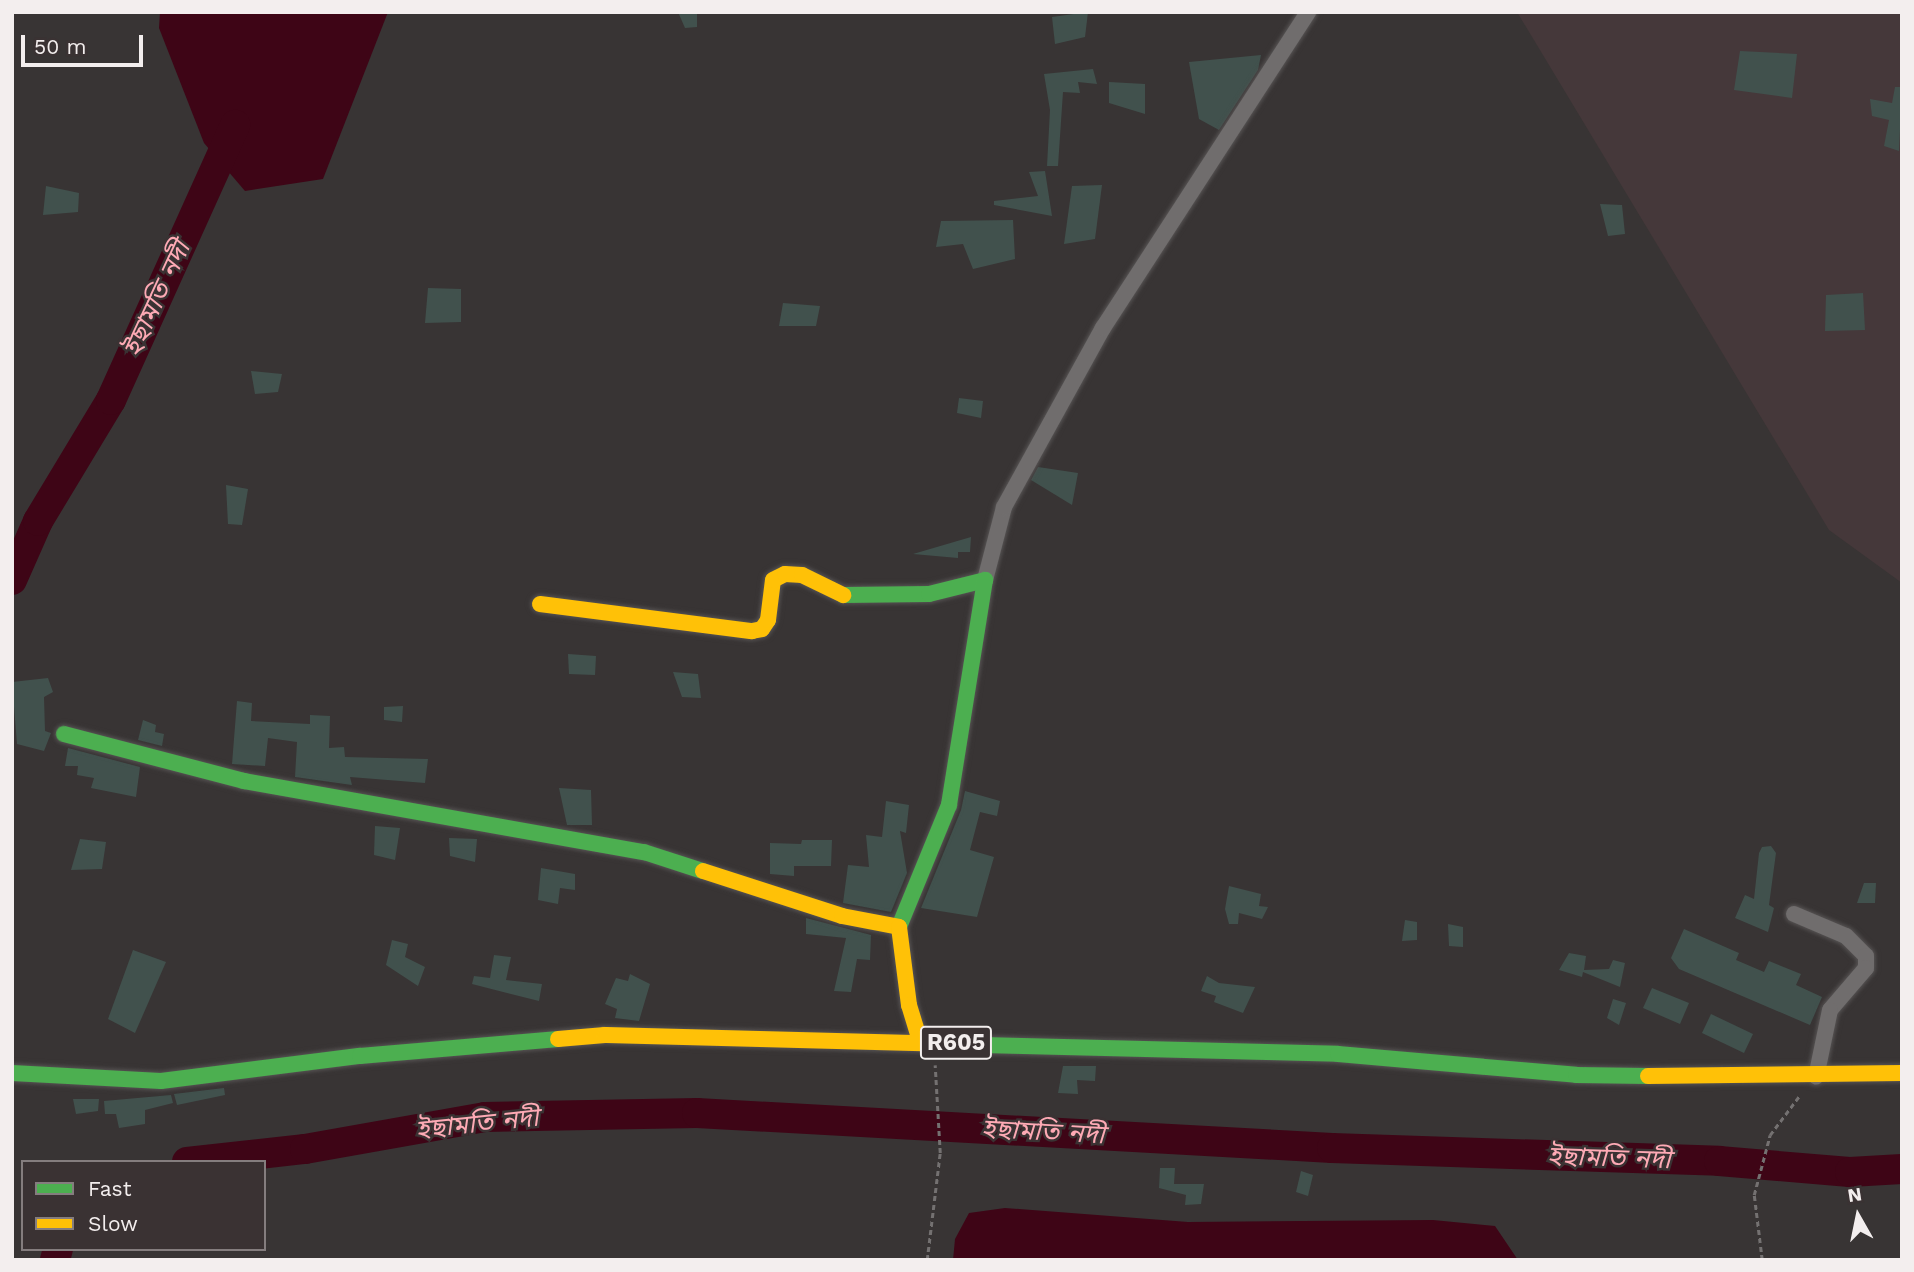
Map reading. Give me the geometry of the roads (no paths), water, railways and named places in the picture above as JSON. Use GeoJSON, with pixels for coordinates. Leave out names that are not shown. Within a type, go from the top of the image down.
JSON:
{"type":"FeatureCollection","features":[{"type":"Feature","properties":{"kind":"main road"},"geometry":{"type":"LineString","coordinates":[[540,604],[752,631],[762,629],[768,620],[773,580],[785,575],[802,575],[837,594],[861,597],[929,594],[985,580],[949,805],[899,927],[909,1005],[920,1041]]}},
{"type":"Feature","properties":{"kind":"main road"},"geometry":{"type":"LineString","coordinates":[[64,734],[244,781],[644,852],[842,916],[899,927]]}},
{"type":"Feature","properties":{"kind":"main road","name":"R605"},"geometry":{"type":"LineString","coordinates":[[12,1073],[161,1081],[360,1055],[605,1035],[920,1041],[1338,1054],[1576,1075],[1816,1077],[1902,1073]]}},
{"type":"Feature","properties":{"kind":"street"},"geometry":{"type":"LineString","coordinates":[[985,580],[1004,507],[1103,327],[1308,12]]}},
{"type":"Feature","properties":{"kind":"street"},"geometry":{"type":"LineString","coordinates":[[1794,914],[1846,936],[1866,956],[1866,968],[1830,1010],[1816,1077]]}},
{"type":"Feature","properties":{"kind":"waterway","name":"ইছামতি নদী"},"geometry":{"type":"LineString","coordinates":[[12,580],[38,521],[111,400],[235,125]]}},
{"type":"Feature","properties":{"kind":"waterway","name":"ইছামতি নদী"},"geometry":{"type":"LineString","coordinates":[[205,1160],[305,1149],[485,1117],[697,1113],[1332,1148],[1719,1161],[1850,1172],[1902,1169]]}},
{"type":"Feature","properties":{"kind":"waterway","name":"ইছামতি নদী"},"geometry":{"type":"LineString","coordinates":[[55,1260],[57,1251]]}}]}
